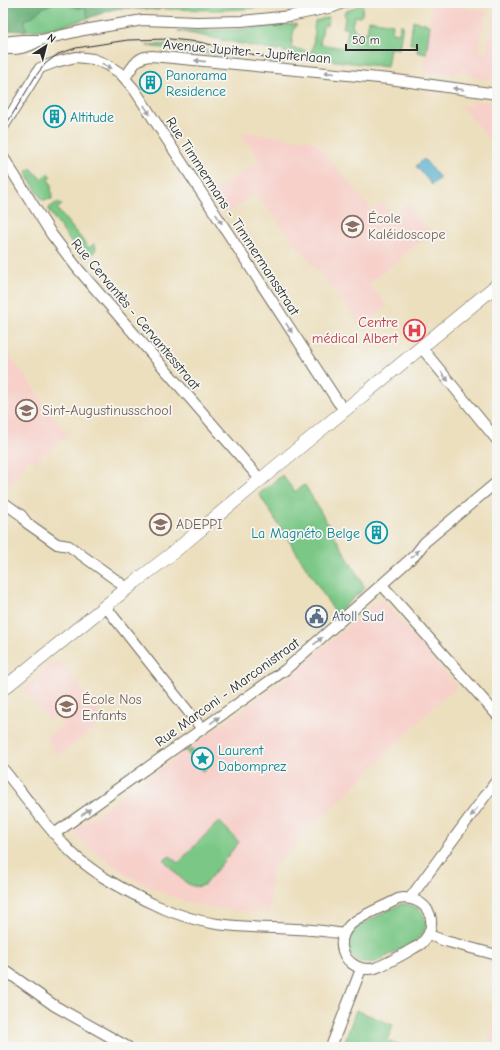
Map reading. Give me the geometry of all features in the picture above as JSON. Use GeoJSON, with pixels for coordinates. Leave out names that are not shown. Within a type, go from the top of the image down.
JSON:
{"type":"FeatureCollection","features":[{"type":"Feature","properties":{"kind":"main road"},"geometry":{"type":"LineString","coordinates":[[3,689],[125,589],[169,556],[260,479],[497,285]]}},
{"type":"Feature","properties":{"kind":"street"},"geometry":{"type":"LineString","coordinates":[[3,42],[41,40],[143,20],[197,22],[242,21],[290,16],[333,7],[343,3]]}},
{"type":"Feature","properties":{"kind":"street"},"geometry":{"type":"LineString","coordinates":[[3,48],[7,49],[30,46],[41,40]]}},
{"type":"Feature","properties":{"kind":"street","name":"Avenue Jupiter - Jupiterlaan"},"geometry":{"type":"LineString","coordinates":[[125,78],[140,58],[152,56],[389,79],[497,94]]}},
{"type":"Feature","properties":{"kind":"street"},"geometry":{"type":"LineString","coordinates":[[3,127],[36,72],[40,68],[76,57],[93,59],[108,65],[125,78]]}},
{"type":"Feature","properties":{"kind":"street","name":"Rue Timmermans - Timmermansstraat"},"geometry":{"type":"LineString","coordinates":[[125,78],[137,94],[344,410]]}},
{"type":"Feature","properties":{"kind":"street","name":"Rue Cervantès - Cervantesstraat"},"geometry":{"type":"LineString","coordinates":[[3,157],[52,235],[78,269],[260,479]]}},
{"type":"Feature","properties":{"kind":"street"},"geometry":{"type":"LineString","coordinates":[[420,347],[497,440]]}},
{"type":"Feature","properties":{"kind":"street","name":"Rue Marconi - Marconistraat"},"geometry":{"type":"LineString","coordinates":[[54,834],[285,670],[382,585],[415,555],[426,542],[497,482]]}},
{"type":"Feature","properties":{"kind":"street"},"geometry":{"type":"LineString","coordinates":[[3,502],[21,515],[27,523],[57,544],[68,546],[119,582],[125,589]]}},
{"type":"Feature","properties":{"kind":"street"},"geometry":{"type":"LineString","coordinates":[[382,585],[497,715]]}},
{"type":"Feature","properties":{"kind":"street"},"geometry":{"type":"LineString","coordinates":[[105,606],[202,729]]}},
{"type":"Feature","properties":{"kind":"street"},"geometry":{"type":"LineString","coordinates":[[3,769],[54,834],[73,854],[120,887],[150,903],[178,914],[216,924],[244,927],[305,929],[344,934]]}},
{"type":"Feature","properties":{"kind":"street"},"geometry":{"type":"LineString","coordinates":[[410,898],[497,780]]}},
{"type":"Feature","properties":{"kind":"street"},"geometry":{"type":"LineString","coordinates":[[410,898],[420,902],[429,912],[431,924],[429,934],[421,944],[374,968],[361,969],[351,963],[344,954],[342,948],[344,934],[351,924],[398,899],[410,898]]}},
{"type":"Feature","properties":{"kind":"street"},"geometry":{"type":"LineString","coordinates":[[429,934],[445,941],[497,955]]}},
{"type":"Feature","properties":{"kind":"street"},"geometry":{"type":"LineString","coordinates":[[331,1047],[361,969]]}},
{"type":"Feature","properties":{"kind":"street"},"geometry":{"type":"LineString","coordinates":[[3,970],[55,1006],[128,1047]]}},
{"type":"Feature","properties":{"kind":"shaded area"},"geometry":{"type":"Polygon","coordinates":[[[433,3],[486,11],[478,50],[486,52],[495,12],[497,12],[497,56],[492,80],[472,77],[472,74],[456,71],[455,75],[423,72],[433,3]]]}},
{"type":"Feature","properties":{"kind":"shaded area"},"geometry":{"type":"Polygon","coordinates":[[[473,100],[497,103],[497,149],[460,105],[473,106],[473,100]]]}},
{"type":"Feature","properties":{"kind":"shaded area","name":"École Kaléidoscope"},"geometry":{"type":"Polygon","coordinates":[[[244,132],[314,141],[372,210],[383,202],[393,214],[407,203],[431,233],[369,284],[387,306],[363,326],[255,194],[227,213],[213,191],[259,161],[251,146],[243,140],[244,132]]]}},
{"type":"Feature","properties":{"kind":"shaded area","name":"Sint-Augustinusschool"},"geometry":{"type":"Polygon","coordinates":[[[7,351],[68,436],[44,455],[43,454],[37,463],[29,458],[6,492],[3,490],[3,354],[7,351]]]}},
{"type":"Feature","properties":{"kind":"shaded area"},"geometry":{"type":"Polygon","coordinates":[[[380,598],[457,686],[271,869],[269,913],[225,910],[202,906],[170,896],[141,883],[126,874],[104,859],[72,832],[290,676],[380,598]]]}},
{"type":"Feature","properties":{"kind":"shaded area","name":"École Nos Enfants"},"geometry":{"type":"Polygon","coordinates":[[[58,659],[105,720],[59,756],[45,739],[64,724],[57,715],[49,721],[22,688],[58,659]]]}},
{"type":"Feature","properties":{"kind":"shaded area"},"geometry":{"type":"Polygon","coordinates":[[[497,1016],[497,1047],[486,1047],[487,1046],[497,1016]]]}},
{"type":"Feature","properties":{"kind":"green space"},"geometry":{"type":"Polygon","coordinates":[[[3,3],[300,3],[244,9],[215,10],[121,8],[48,29],[3,30],[3,3]]]}},
{"type":"Feature","properties":{"kind":"green space"},"geometry":{"type":"Polygon","coordinates":[[[3,3],[53,3],[42,8],[31,18],[25,19],[26,31],[3,30],[3,3]]]}},
{"type":"Feature","properties":{"kind":"green space"},"geometry":{"type":"Polygon","coordinates":[[[65,3],[160,3],[159,10],[121,8],[88,18],[85,7],[79,8],[65,3]]]}},
{"type":"Feature","properties":{"kind":"green space"},"geometry":{"type":"Polygon","coordinates":[[[361,3],[363,6],[362,15],[360,17],[355,16],[352,24],[355,31],[367,33],[369,20],[393,24],[392,32],[399,33],[400,25],[403,25],[399,49],[390,48],[387,67],[319,59],[284,52],[284,50],[278,49],[278,51],[276,51],[178,31],[234,30],[296,24],[291,48],[312,52],[315,21],[329,17],[327,25],[323,26],[320,44],[344,48],[348,30],[343,28],[345,19],[344,12],[361,3]]]}},
{"type":"Feature","properties":{"kind":"green space"},"geometry":{"type":"Polygon","coordinates":[[[413,21],[430,25],[426,54],[417,52],[418,45],[410,44],[413,21]]]}},
{"type":"Feature","properties":{"kind":"green space"},"geometry":{"type":"Polygon","coordinates":[[[169,44],[188,46],[229,56],[147,46],[169,44]]]}},
{"type":"Feature","properties":{"kind":"green space"},"geometry":{"type":"Polygon","coordinates":[[[31,168],[41,179],[48,173],[51,176],[48,179],[51,184],[52,199],[42,200],[26,173],[31,168]]]}},
{"type":"Feature","properties":{"kind":"green space"},"geometry":{"type":"Polygon","coordinates":[[[56,203],[60,203],[62,205],[57,209],[89,248],[94,244],[96,247],[94,253],[85,258],[79,254],[49,211],[49,208],[56,203]]]}},
{"type":"Feature","properties":{"kind":"green space"},"geometry":{"type":"Polygon","coordinates":[[[282,475],[295,492],[305,485],[365,588],[336,614],[259,494],[282,475]]]}},
{"type":"Feature","properties":{"kind":"green space"},"geometry":{"type":"Polygon","coordinates":[[[192,750],[197,753],[208,753],[211,755],[210,765],[203,772],[186,751],[192,750]]]}},
{"type":"Feature","properties":{"kind":"green space"},"geometry":{"type":"Polygon","coordinates":[[[219,821],[239,842],[205,884],[194,886],[188,884],[182,880],[164,860],[170,856],[178,863],[219,821]]]}},
{"type":"Feature","properties":{"kind":"green space"},"geometry":{"type":"Polygon","coordinates":[[[401,904],[407,904],[421,911],[425,919],[426,926],[419,937],[406,946],[377,961],[367,963],[356,960],[349,952],[348,947],[349,938],[354,929],[401,904]]]}},
{"type":"Feature","properties":{"kind":"green space"},"geometry":{"type":"Polygon","coordinates":[[[356,1010],[393,1025],[388,1041],[407,1047],[343,1047],[356,1010]]]}},
{"type":"Feature","properties":{"kind":"water"},"geometry":{"type":"Polygon","coordinates":[[[424,159],[440,178],[432,185],[416,166],[424,159]]]}},
{"type":"Feature","properties":{"kind":"tram line"},"geometry":{"type":"LineString","coordinates":[[3,130],[35,77],[45,64],[58,54],[76,48],[128,40],[170,39],[199,42],[273,59]]}},
{"type":"Feature","properties":{"kind":"place","name":"Panorama Residence"},"geometry":{"type":"Point","coordinates":[150,83]}},
{"type":"Feature","properties":{"kind":"place","name":"Altitude"},"geometry":{"type":"Point","coordinates":[54,117]}},
{"type":"Feature","properties":{"kind":"place","name":"École Kaléidoscope"},"geometry":{"type":"Point","coordinates":[353,226]}},
{"type":"Feature","properties":{"kind":"place","name":"Centre médical Albert"},"geometry":{"type":"Point","coordinates":[414,330]}},
{"type":"Feature","properties":{"kind":"place","name":"Sint-Augustinusschool"},"geometry":{"type":"Point","coordinates":[26,410]}},
{"type":"Feature","properties":{"kind":"place","name":"ADEPPI"},"geometry":{"type":"Point","coordinates":[160,524]}},
{"type":"Feature","properties":{"kind":"place","name":"La Magnéto Belge"},"geometry":{"type":"Point","coordinates":[376,533]}},
{"type":"Feature","properties":{"kind":"place","name":"Atoll Sud"},"geometry":{"type":"Point","coordinates":[316,616]}},
{"type":"Feature","properties":{"kind":"place","name":"École Nos Enfants"},"geometry":{"type":"Point","coordinates":[67,707]}},
{"type":"Feature","properties":{"kind":"place","name":"Laurent Dabomprez"},"geometry":{"type":"Point","coordinates":[202,758]}}]}
